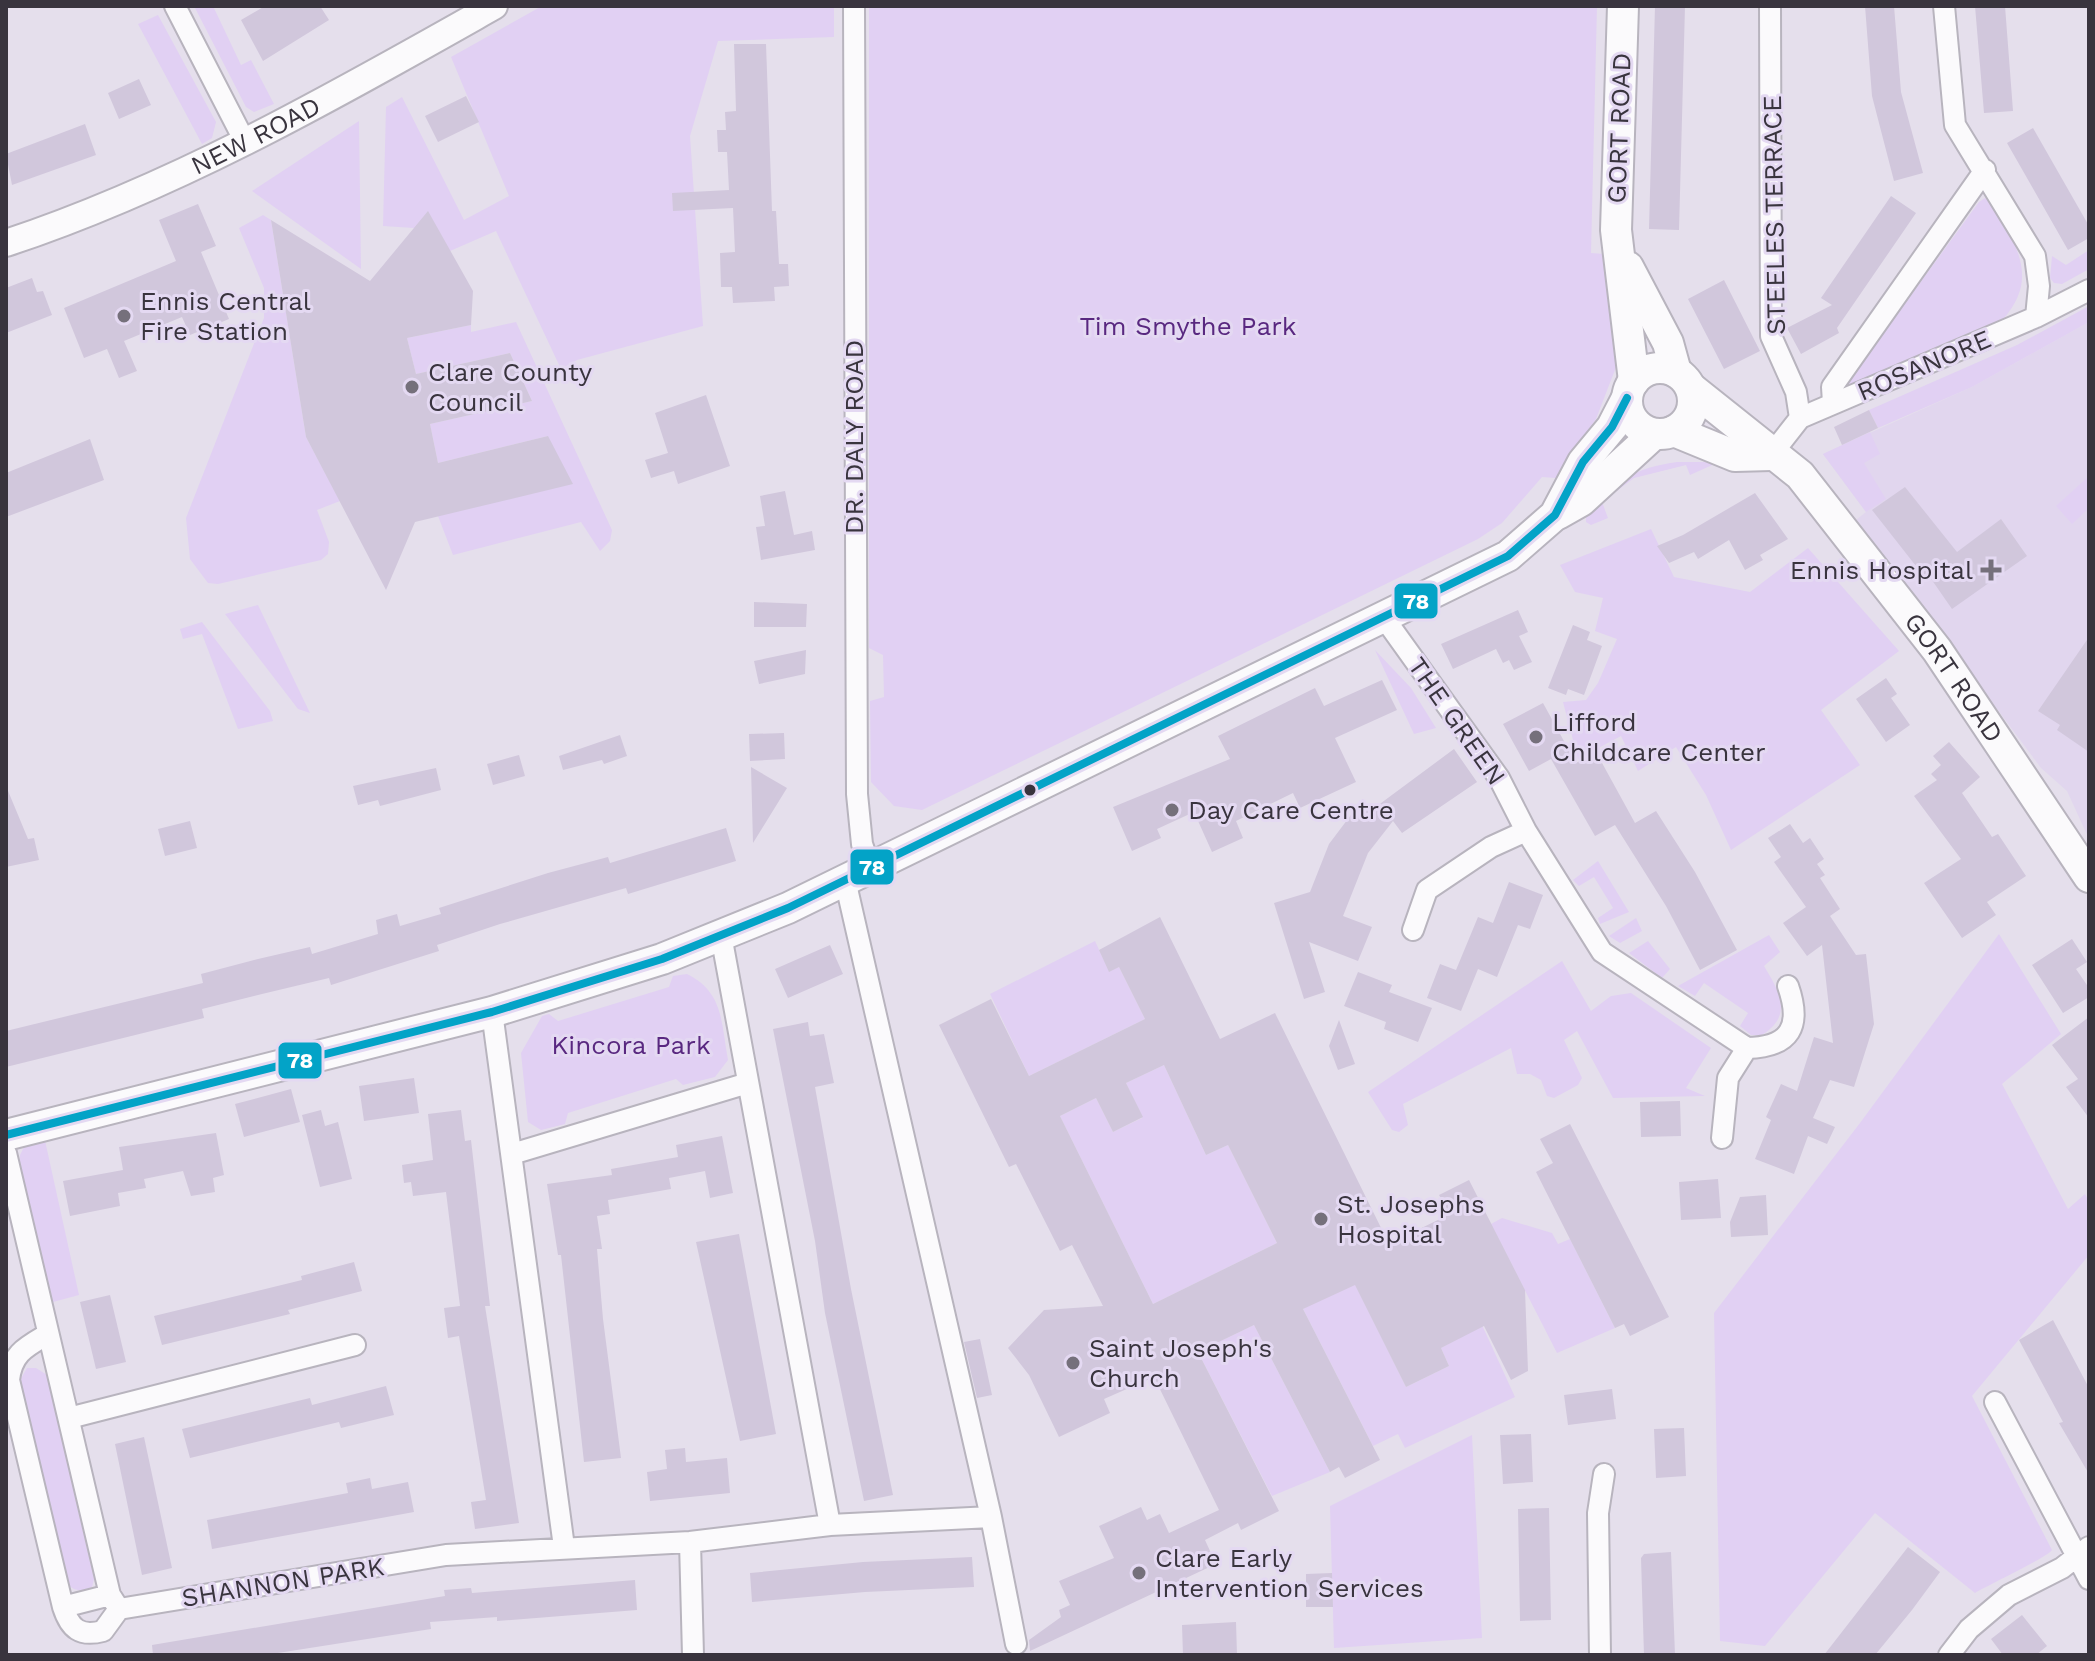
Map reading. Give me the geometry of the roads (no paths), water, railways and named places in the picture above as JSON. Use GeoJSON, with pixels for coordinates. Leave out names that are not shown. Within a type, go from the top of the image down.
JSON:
{"type":"FeatureCollection","features":[{"type":"Feature","properties":{"kind":"main road","name":"GORT ROAD"},"geometry":{"type":"LineString","coordinates":[[1623,6],[1616,230],[1630,390]]}},
{"type":"Feature","properties":{"kind":"main road","name":"GORT ROAD"},"geometry":{"type":"LineString","coordinates":[[1620,250],[1668,343],[1683,380],[1771,455],[1800,475],[1937,650],[2089,877]]}},
{"type":"Feature","properties":{"kind":"main road"},"geometry":{"type":"LineString","coordinates":[[6,1135],[492,1012],[662,959],[721,935],[858,873],[1508,556],[1555,515],[1581,501],[1664,433],[1689,418],[1693,398],[1683,380],[1649,370],[1630,390],[1612,427],[1583,462],[1555,515]]}},
{"type":"Feature","properties":{"kind":"main road"},"geometry":{"type":"LineString","coordinates":[[1630,390],[1627,408],[1636,425],[1735,456],[1771,455]]}},
{"type":"Feature","properties":{"kind":"street"},"geometry":{"type":"LineString","coordinates":[[175,6],[244,140]]}},
{"type":"Feature","properties":{"kind":"street","name":"NEW ROAD"},"geometry":{"type":"LineString","coordinates":[[6,243],[202,163],[373,75],[494,6]]}},
{"type":"Feature","properties":{"kind":"street","name":"DR. DALY ROAD"},"geometry":{"type":"LineString","coordinates":[[854,6],[857,794],[862,844],[858,873]]}},
{"type":"Feature","properties":{"kind":"street","name":"STEELES TERRACE"},"geometry":{"type":"LineString","coordinates":[[1770,6],[1771,336],[1796,392],[1800,418]]}},
{"type":"Feature","properties":{"kind":"street"},"geometry":{"type":"LineString","coordinates":[[1944,6],[1955,125],[2035,256],[2039,286],[2036,317]]}},
{"type":"Feature","properties":{"kind":"street"},"geometry":{"type":"LineString","coordinates":[[1833,403],[1832,387],[1985,170]]}},
{"type":"Feature","properties":{"kind":"street","name":"ROSANORE"},"geometry":{"type":"LineString","coordinates":[[1771,455],[1800,418],[2036,317],[2089,290]]}},
{"type":"Feature","properties":{"kind":"street","name":"THE GREEN"},"geometry":{"type":"LineString","coordinates":[[1382,615],[1499,778],[1526,831],[1602,952],[1747,1048]]}},
{"type":"Feature","properties":{"kind":"street"},"geometry":{"type":"LineString","coordinates":[[1413,930],[1427,890],[1491,847],[1526,831]]}},
{"type":"Feature","properties":{"kind":"street"},"geometry":{"type":"LineString","coordinates":[[858,873],[1016,1644]]}},
{"type":"Feature","properties":{"kind":"street"},"geometry":{"type":"LineString","coordinates":[[721,935],[830,1525]]}},
{"type":"Feature","properties":{"kind":"street"},"geometry":{"type":"LineString","coordinates":[[1722,1138],[1728,1078],[1747,1048],[1765,1048],[1781,1042],[1794,1026],[1795,1006],[1788,986]]}},
{"type":"Feature","properties":{"kind":"street"},"geometry":{"type":"LineString","coordinates":[[492,1012],[564,1547],[690,1542],[830,1525],[991,1517]]}},
{"type":"Feature","properties":{"kind":"street"},"geometry":{"type":"LineString","coordinates":[[512,1154],[748,1083]]}},
{"type":"Feature","properties":{"kind":"street"},"geometry":{"type":"LineString","coordinates":[[6,1153],[114,1602],[103,1631],[86,1635],[75,1631],[63,1607],[9,1380],[11,1365],[19,1351],[48,1334]]}},
{"type":"Feature","properties":{"kind":"street"},"geometry":{"type":"LineString","coordinates":[[69,1418],[355,1345]]}},
{"type":"Feature","properties":{"kind":"street"},"geometry":{"type":"LineString","coordinates":[[1995,1402],[2083,1552],[2089,1579]]}},
{"type":"Feature","properties":{"kind":"street"},"geometry":{"type":"LineString","coordinates":[[1600,1655],[1598,1513],[1604,1474]]}},
{"type":"Feature","properties":{"kind":"street"},"geometry":{"type":"LineString","coordinates":[[690,1542],[693,1655]]}},
{"type":"Feature","properties":{"kind":"street","name":"SHANNON PARK"},"geometry":{"type":"LineString","coordinates":[[63,1607],[446,1555],[564,1547]]}},
{"type":"Feature","properties":{"kind":"street"},"geometry":{"type":"LineString","coordinates":[[1949,1655],[1969,1629],[2009,1595],[2062,1568],[2083,1552]]}},
{"type":"Feature","properties":{"kind":"place","name":"Ennis Central Fire Station"},"geometry":{"type":"Point","coordinates":[124,316]}},
{"type":"Feature","properties":{"kind":"place","name":"Clare County Council"},"geometry":{"type":"Point","coordinates":[412,387]}},
{"type":"Feature","properties":{"kind":"place","name":"Ennis Hospital"},"geometry":{"type":"Point","coordinates":[1991,570]}},
{"type":"Feature","properties":{"kind":"place","name":"Lifford Childcare Center"},"geometry":{"type":"Point","coordinates":[1536,737]}},
{"type":"Feature","properties":{"kind":"place","name":"Day Care Centre"},"geometry":{"type":"Point","coordinates":[1172,810]}},
{"type":"Feature","properties":{"kind":"place","name":"St. Josephs Hospital"},"geometry":{"type":"Point","coordinates":[1321,1219]}},
{"type":"Feature","properties":{"kind":"place","name":"Saint Joseph's Church"},"geometry":{"type":"Point","coordinates":[1073,1363]}},
{"type":"Feature","properties":{"kind":"place","name":"Clare Early Intervention Services"},"geometry":{"type":"Point","coordinates":[1139,1573]}},
{"type":"Feature","properties":{"kind":"park label","name":"Tim Smythe Park"},"geometry":{"type":"Point","coordinates":[1188,326]}},
{"type":"Feature","properties":{"kind":"park label","name":"Kincora Park"},"geometry":{"type":"Point","coordinates":[631,1045]}}]}
